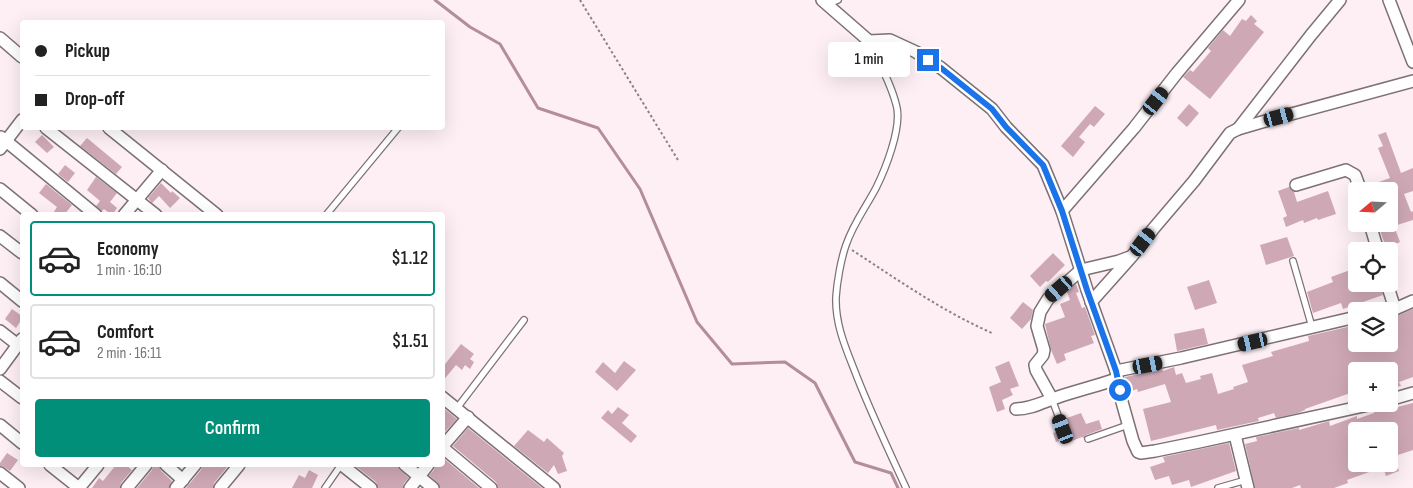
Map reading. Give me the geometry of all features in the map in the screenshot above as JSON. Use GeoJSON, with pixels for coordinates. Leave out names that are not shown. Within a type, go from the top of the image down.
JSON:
{"type":"FeatureCollection","features":[{"type":"Feature","properties":{"kind":"street"},"geometry":{"type":"LineString","coordinates":[[1062,211],[1134,128],[1177,73],[1239,0]]}},
{"type":"Feature","properties":{"kind":"street"},"geometry":{"type":"LineString","coordinates":[[1238,129],[1340,0]]}},
{"type":"Feature","properties":{"kind":"street"},"geometry":{"type":"LineString","coordinates":[[1389,0],[1413,62]]}},
{"type":"Feature","properties":{"kind":"street"},"geometry":{"type":"LineString","coordinates":[[829,1],[869,41],[890,40],[916,52],[941,68],[992,109],[1006,127],[1043,165],[1062,211],[1117,375],[1128,425],[1138,452],[1155,452],[1348,409]]}},
{"type":"Feature","properties":{"kind":"street"},"geometry":{"type":"LineString","coordinates":[[0,38],[20,55]]}},
{"type":"Feature","properties":{"kind":"street"},"geometry":{"type":"LineString","coordinates":[[1091,302],[1194,181],[1230,133],[1238,129],[1413,81]]}},
{"type":"Feature","properties":{"kind":"street"},"geometry":{"type":"LineString","coordinates":[[20,122],[2,142],[92,212]]}},
{"type":"Feature","properties":{"kind":"street"},"geometry":{"type":"LineString","coordinates":[[49,130],[152,212]]}},
{"type":"Feature","properties":{"kind":"street"},"geometry":{"type":"LineString","coordinates":[[112,130],[213,212]]}},
{"type":"Feature","properties":{"kind":"street"},"geometry":{"type":"LineString","coordinates":[[126,212],[136,198],[162,170]]}},
{"type":"Feature","properties":{"kind":"street"},"geometry":{"type":"LineString","coordinates":[[1296,186],[1346,170],[1355,175],[1358,182]]}},
{"type":"Feature","properties":{"kind":"street"},"geometry":{"type":"LineString","coordinates":[[0,189],[28,212]]}},
{"type":"Feature","properties":{"kind":"street"},"geometry":{"type":"LineString","coordinates":[[0,236],[20,251]]}},
{"type":"Feature","properties":{"kind":"street"},"geometry":{"type":"LineString","coordinates":[[1052,400],[1035,365],[1043,355],[1044,350],[1037,328],[1040,312],[1048,298],[1081,270],[1132,256]]}},
{"type":"Feature","properties":{"kind":"street"},"geometry":{"type":"LineString","coordinates":[[0,283],[20,299]]}},
{"type":"Feature","properties":{"kind":"street"},"geometry":{"type":"LineString","coordinates":[[1398,307],[1413,301]]}},
{"type":"Feature","properties":{"kind":"street"},"geometry":{"type":"LineString","coordinates":[[1016,409],[1033,407],[1117,375],[1348,319]]}},
{"type":"Feature","properties":{"kind":"street"},"geometry":{"type":"LineString","coordinates":[[0,331],[20,342]]}},
{"type":"Feature","properties":{"kind":"street"},"geometry":{"type":"LineString","coordinates":[[0,369],[20,344]]}},
{"type":"Feature","properties":{"kind":"street"},"geometry":{"type":"LineString","coordinates":[[0,381],[20,396]]}},
{"type":"Feature","properties":{"kind":"street"},"geometry":{"type":"LineString","coordinates":[[1398,397],[1413,393]]}},
{"type":"Feature","properties":{"kind":"street"},"geometry":{"type":"LineString","coordinates":[[445,399],[554,488]]}},
{"type":"Feature","properties":{"kind":"street"},"geometry":{"type":"LineString","coordinates":[[445,444],[468,417]]}},
{"type":"Feature","properties":{"kind":"street"},"geometry":{"type":"LineString","coordinates":[[0,425],[20,441]]}},
{"type":"Feature","properties":{"kind":"street"},"geometry":{"type":"LineString","coordinates":[[1235,434],[1247,484]]}},
{"type":"Feature","properties":{"kind":"street"},"geometry":{"type":"LineString","coordinates":[[445,450],[491,488]]}},
{"type":"Feature","properties":{"kind":"street"},"geometry":{"type":"LineString","coordinates":[[53,467],[79,488],[96,467]]}},
{"type":"Feature","properties":{"kind":"street"},"geometry":{"type":"LineString","coordinates":[[127,488],[144,467]]}},
{"type":"Feature","properties":{"kind":"street"},"geometry":{"type":"LineString","coordinates":[[167,467],[180,484],[193,467]]}},
{"type":"Feature","properties":{"kind":"street"},"geometry":{"type":"LineString","coordinates":[[220,488],[237,467]]}},
{"type":"Feature","properties":{"kind":"street"},"geometry":{"type":"LineString","coordinates":[[345,467],[371,488]]}},
{"type":"Feature","properties":{"kind":"street"},"geometry":{"type":"LineString","coordinates":[[408,467],[434,488]]}},
{"type":"Feature","properties":{"kind":"street"},"geometry":{"type":"LineString","coordinates":[[410,488],[426,467]]}},
{"type":"Feature","properties":{"kind":"street"},"geometry":{"type":"LineString","coordinates":[[0,473],[19,488]]}},
{"type":"Feature","properties":{"kind":"lane"},"geometry":{"type":"LineString","coordinates":[[869,41],[889,85],[897,109],[897,129],[892,148],[876,187],[845,245],[836,297],[837,316],[841,336],[870,410],[906,488]]}},
{"type":"Feature","properties":{"kind":"lane"},"geometry":{"type":"LineString","coordinates":[[328,212],[396,130]]}},
{"type":"Feature","properties":{"kind":"lane"},"geometry":{"type":"LineString","coordinates":[[1293,261],[1312,327]]}},
{"type":"Feature","properties":{"kind":"lane"},"geometry":{"type":"LineString","coordinates":[[457,408],[524,320]]}},
{"type":"Feature","properties":{"kind":"lane"},"geometry":{"type":"LineString","coordinates":[[1052,400],[1063,429]]}},
{"type":"Feature","properties":{"kind":"lane"},"geometry":{"type":"LineString","coordinates":[[1088,439],[1128,425]]}},
{"type":"Feature","properties":{"kind":"lane"},"geometry":{"type":"LineString","coordinates":[[325,488],[341,467]]}},
{"type":"Feature","properties":{"kind":"lane"},"geometry":{"type":"LineString","coordinates":[[1218,488],[1247,484]]}},
{"type":"Feature","properties":{"kind":"path"},"geometry":{"type":"LineString","coordinates":[[580,0],[678,160]]}},
{"type":"Feature","properties":{"kind":"path"},"geometry":{"type":"LineString","coordinates":[[845,245],[943,309],[992,333]]}},
{"type":"Feature","properties":{"kind":"building"},"geometry":{"type":"Polygon","coordinates":[[[1251,15],[1257,21],[1254,24],[1264,32],[1210,99],[1183,77],[1190,70],[1193,72],[1211,51],[1208,48],[1223,30],[1230,36],[1242,19],[1246,21],[1251,15]]]}},
{"type":"Feature","properties":{"kind":"building"},"geometry":{"type":"Polygon","coordinates":[[[1189,104],[1199,113],[1187,127],[1177,118],[1189,104]]]}},
{"type":"Feature","properties":{"kind":"building"},"geometry":{"type":"Polygon","coordinates":[[[1095,106],[1105,114],[1094,127],[1090,124],[1079,137],[1085,142],[1073,157],[1061,146],[1095,106]]]}},
{"type":"Feature","properties":{"kind":"building"},"geometry":{"type":"Polygon","coordinates":[[[1386,132],[1401,173],[1413,168],[1413,191],[1404,194],[1411,212],[1413,211],[1413,220],[1398,225],[1398,182],[1378,182],[1390,178],[1378,148],[1383,146],[1378,135],[1386,132]]]}},
{"type":"Feature","properties":{"kind":"building"},"geometry":{"type":"Polygon","coordinates":[[[42,135],[54,147],[47,153],[35,142],[42,135]]]}},
{"type":"Feature","properties":{"kind":"building"},"geometry":{"type":"Polygon","coordinates":[[[87,138],[122,167],[116,174],[80,146],[87,138]]]}},
{"type":"Feature","properties":{"kind":"building"},"geometry":{"type":"Polygon","coordinates":[[[65,165],[75,173],[68,182],[58,174],[65,165]]]}},
{"type":"Feature","properties":{"kind":"building"},"geometry":{"type":"Polygon","coordinates":[[[96,177],[117,193],[110,202],[117,208],[114,212],[108,212],[104,209],[102,211],[96,206],[100,201],[87,190],[96,177]]]}},
{"type":"Feature","properties":{"kind":"building"},"geometry":{"type":"Polygon","coordinates":[[[161,183],[171,193],[172,191],[180,198],[170,208],[159,196],[152,203],[148,198],[161,183]]]}},
{"type":"Feature","properties":{"kind":"building"},"geometry":{"type":"Polygon","coordinates":[[[46,184],[72,205],[66,212],[54,212],[57,207],[39,193],[46,184]]]}},
{"type":"Feature","properties":{"kind":"building"},"geometry":{"type":"Polygon","coordinates":[[[1289,187],[1294,192],[1297,202],[1328,191],[1336,214],[1304,223],[1303,220],[1286,227],[1283,218],[1287,216],[1278,191],[1289,187]]]}},
{"type":"Feature","properties":{"kind":"building"},"geometry":{"type":"Polygon","coordinates":[[[1381,232],[1396,232],[1400,242],[1398,243],[1384,242],[1381,232]]]}},
{"type":"Feature","properties":{"kind":"building"},"geometry":{"type":"Polygon","coordinates":[[[1287,237],[1294,256],[1266,265],[1260,245],[1287,237]]]}},
{"type":"Feature","properties":{"kind":"building"},"geometry":{"type":"Polygon","coordinates":[[[1053,253],[1065,265],[1048,282],[1046,281],[1040,287],[1030,276],[1053,253]]]}},
{"type":"Feature","properties":{"kind":"building"},"geometry":{"type":"Polygon","coordinates":[[[1348,271],[1348,292],[1382,292],[1383,295],[1363,302],[1348,302],[1348,307],[1343,309],[1341,303],[1313,313],[1307,292],[1333,282],[1331,277],[1348,271]]]}},
{"type":"Feature","properties":{"kind":"building"},"geometry":{"type":"Polygon","coordinates":[[[1209,280],[1217,303],[1195,310],[1187,287],[1209,280]]]}},
{"type":"Feature","properties":{"kind":"building"},"geometry":{"type":"Polygon","coordinates":[[[1076,284],[1079,292],[1076,293],[1082,308],[1085,307],[1095,335],[1091,336],[1094,343],[1064,354],[1066,360],[1057,364],[1051,350],[1045,324],[1065,317],[1060,304],[1070,300],[1067,292],[1076,284]]]}},
{"type":"Feature","properties":{"kind":"building"},"geometry":{"type":"Polygon","coordinates":[[[1023,302],[1033,310],[1031,319],[1022,329],[1010,318],[1023,302]]]}},
{"type":"Feature","properties":{"kind":"building"},"geometry":{"type":"Polygon","coordinates":[[[12,309],[20,315],[20,322],[16,328],[5,319],[12,309]]]}},
{"type":"Feature","properties":{"kind":"building"},"geometry":{"type":"Polygon","coordinates":[[[1413,309],[1413,377],[1399,382],[1401,386],[1398,387],[1398,362],[1348,362],[1348,394],[1298,413],[1276,418],[1274,413],[1258,418],[1259,421],[1217,430],[1216,425],[1151,441],[1143,409],[1171,402],[1165,384],[1138,392],[1137,389],[1128,392],[1125,377],[1162,369],[1163,371],[1174,367],[1176,375],[1182,373],[1186,383],[1201,379],[1200,376],[1212,373],[1218,394],[1248,382],[1242,365],[1273,356],[1271,352],[1309,341],[1308,336],[1348,327],[1348,352],[1398,352],[1398,316],[1413,309]]]}},
{"type":"Feature","properties":{"kind":"building"},"geometry":{"type":"Polygon","coordinates":[[[1204,328],[1208,344],[1177,351],[1174,334],[1204,328]]]}},
{"type":"Feature","properties":{"kind":"building"},"geometry":{"type":"Polygon","coordinates":[[[461,344],[474,354],[470,359],[474,362],[470,369],[465,365],[462,370],[456,365],[445,378],[445,364],[461,344]]]}},
{"type":"Feature","properties":{"kind":"building"},"geometry":{"type":"Polygon","coordinates":[[[624,361],[636,370],[617,391],[595,372],[603,362],[615,373],[624,361]]]}},
{"type":"Feature","properties":{"kind":"building"},"geometry":{"type":"Polygon","coordinates":[[[1009,361],[1019,386],[1010,389],[1013,395],[1002,400],[1005,409],[997,412],[989,387],[1001,382],[995,367],[1009,361]]]}},
{"type":"Feature","properties":{"kind":"building"},"geometry":{"type":"Polygon","coordinates":[[[1413,403],[1413,450],[1398,455],[1398,422],[1348,422],[1348,472],[1369,472],[1347,480],[1348,483],[1334,488],[1301,488],[1300,485],[1292,488],[1255,488],[1245,444],[1257,441],[1256,437],[1299,428],[1299,430],[1329,421],[1330,426],[1357,416],[1357,419],[1374,412],[1398,412],[1398,407],[1413,403]]]}},
{"type":"Feature","properties":{"kind":"building"},"geometry":{"type":"Polygon","coordinates":[[[618,407],[629,415],[622,423],[637,436],[631,443],[601,418],[608,410],[612,414],[618,407]]]}},
{"type":"Feature","properties":{"kind":"building"},"geometry":{"type":"Polygon","coordinates":[[[445,409],[457,419],[445,432],[445,409]]]}},
{"type":"Feature","properties":{"kind":"building"},"geometry":{"type":"Polygon","coordinates":[[[1081,413],[1086,424],[1099,420],[1102,429],[1086,435],[1084,438],[1082,437],[1067,443],[1065,438],[1056,442],[1053,433],[1059,431],[1064,434],[1067,430],[1064,419],[1081,413]]]}},
{"type":"Feature","properties":{"kind":"building"},"geometry":{"type":"Polygon","coordinates":[[[468,428],[542,488],[498,488],[496,482],[453,446],[468,428]]]}},
{"type":"Feature","properties":{"kind":"building"},"geometry":{"type":"Polygon","coordinates":[[[528,430],[544,442],[547,438],[564,453],[562,456],[567,471],[558,474],[554,465],[548,473],[514,446],[528,430]]]}},
{"type":"Feature","properties":{"kind":"building"},"geometry":{"type":"Polygon","coordinates":[[[1229,443],[1236,471],[1191,487],[1189,480],[1172,485],[1169,476],[1155,480],[1150,467],[1165,462],[1163,457],[1229,443]]]}},
{"type":"Feature","properties":{"kind":"building"},"geometry":{"type":"Polygon","coordinates":[[[7,453],[18,460],[10,471],[0,466],[7,453]]]}},
{"type":"Feature","properties":{"kind":"building"},"geometry":{"type":"Polygon","coordinates":[[[445,460],[479,488],[440,488],[438,483],[429,475],[435,467],[445,467],[445,460]]]}},
{"type":"Feature","properties":{"kind":"building"},"geometry":{"type":"Polygon","coordinates":[[[114,467],[128,467],[132,470],[121,483],[120,488],[92,488],[99,478],[103,481],[114,467]]]}},
{"type":"Feature","properties":{"kind":"building"},"geometry":{"type":"Polygon","coordinates":[[[153,467],[160,467],[161,471],[172,481],[169,488],[137,488],[153,467]]]}},
{"type":"Feature","properties":{"kind":"building"},"geometry":{"type":"Polygon","coordinates":[[[202,467],[227,467],[214,483],[213,488],[186,488],[202,467]]]}},
{"type":"Feature","properties":{"kind":"building"},"geometry":{"type":"Polygon","coordinates":[[[357,467],[399,467],[409,478],[404,483],[403,488],[378,488],[376,482],[357,467]]]}},
{"type":"Feature","properties":{"kind":"building"},"geometry":{"type":"Polygon","coordinates":[[[309,470],[318,475],[312,488],[292,488],[299,475],[305,478],[309,470]]]}},
{"type":"Feature","properties":{"kind":"building"},"geometry":{"type":"Polygon","coordinates":[[[1385,472],[1396,472],[1386,476],[1385,472]]]}},
{"type":"Feature","properties":{"kind":"waterway"},"geometry":{"type":"LineString","coordinates":[[435,0],[470,27],[500,44],[538,108],[598,128],[640,189],[697,322],[732,364],[785,362],[815,383],[855,462],[891,473],[898,488]]}},
{"type":"Feature","properties":{"kind":"route"},"geometry":{"type":"LineString","coordinates":[[928,60],[941,68],[992,109],[1006,127],[1043,165],[1062,211],[1087,290],[1116,371],[1120,390]]}}]}
